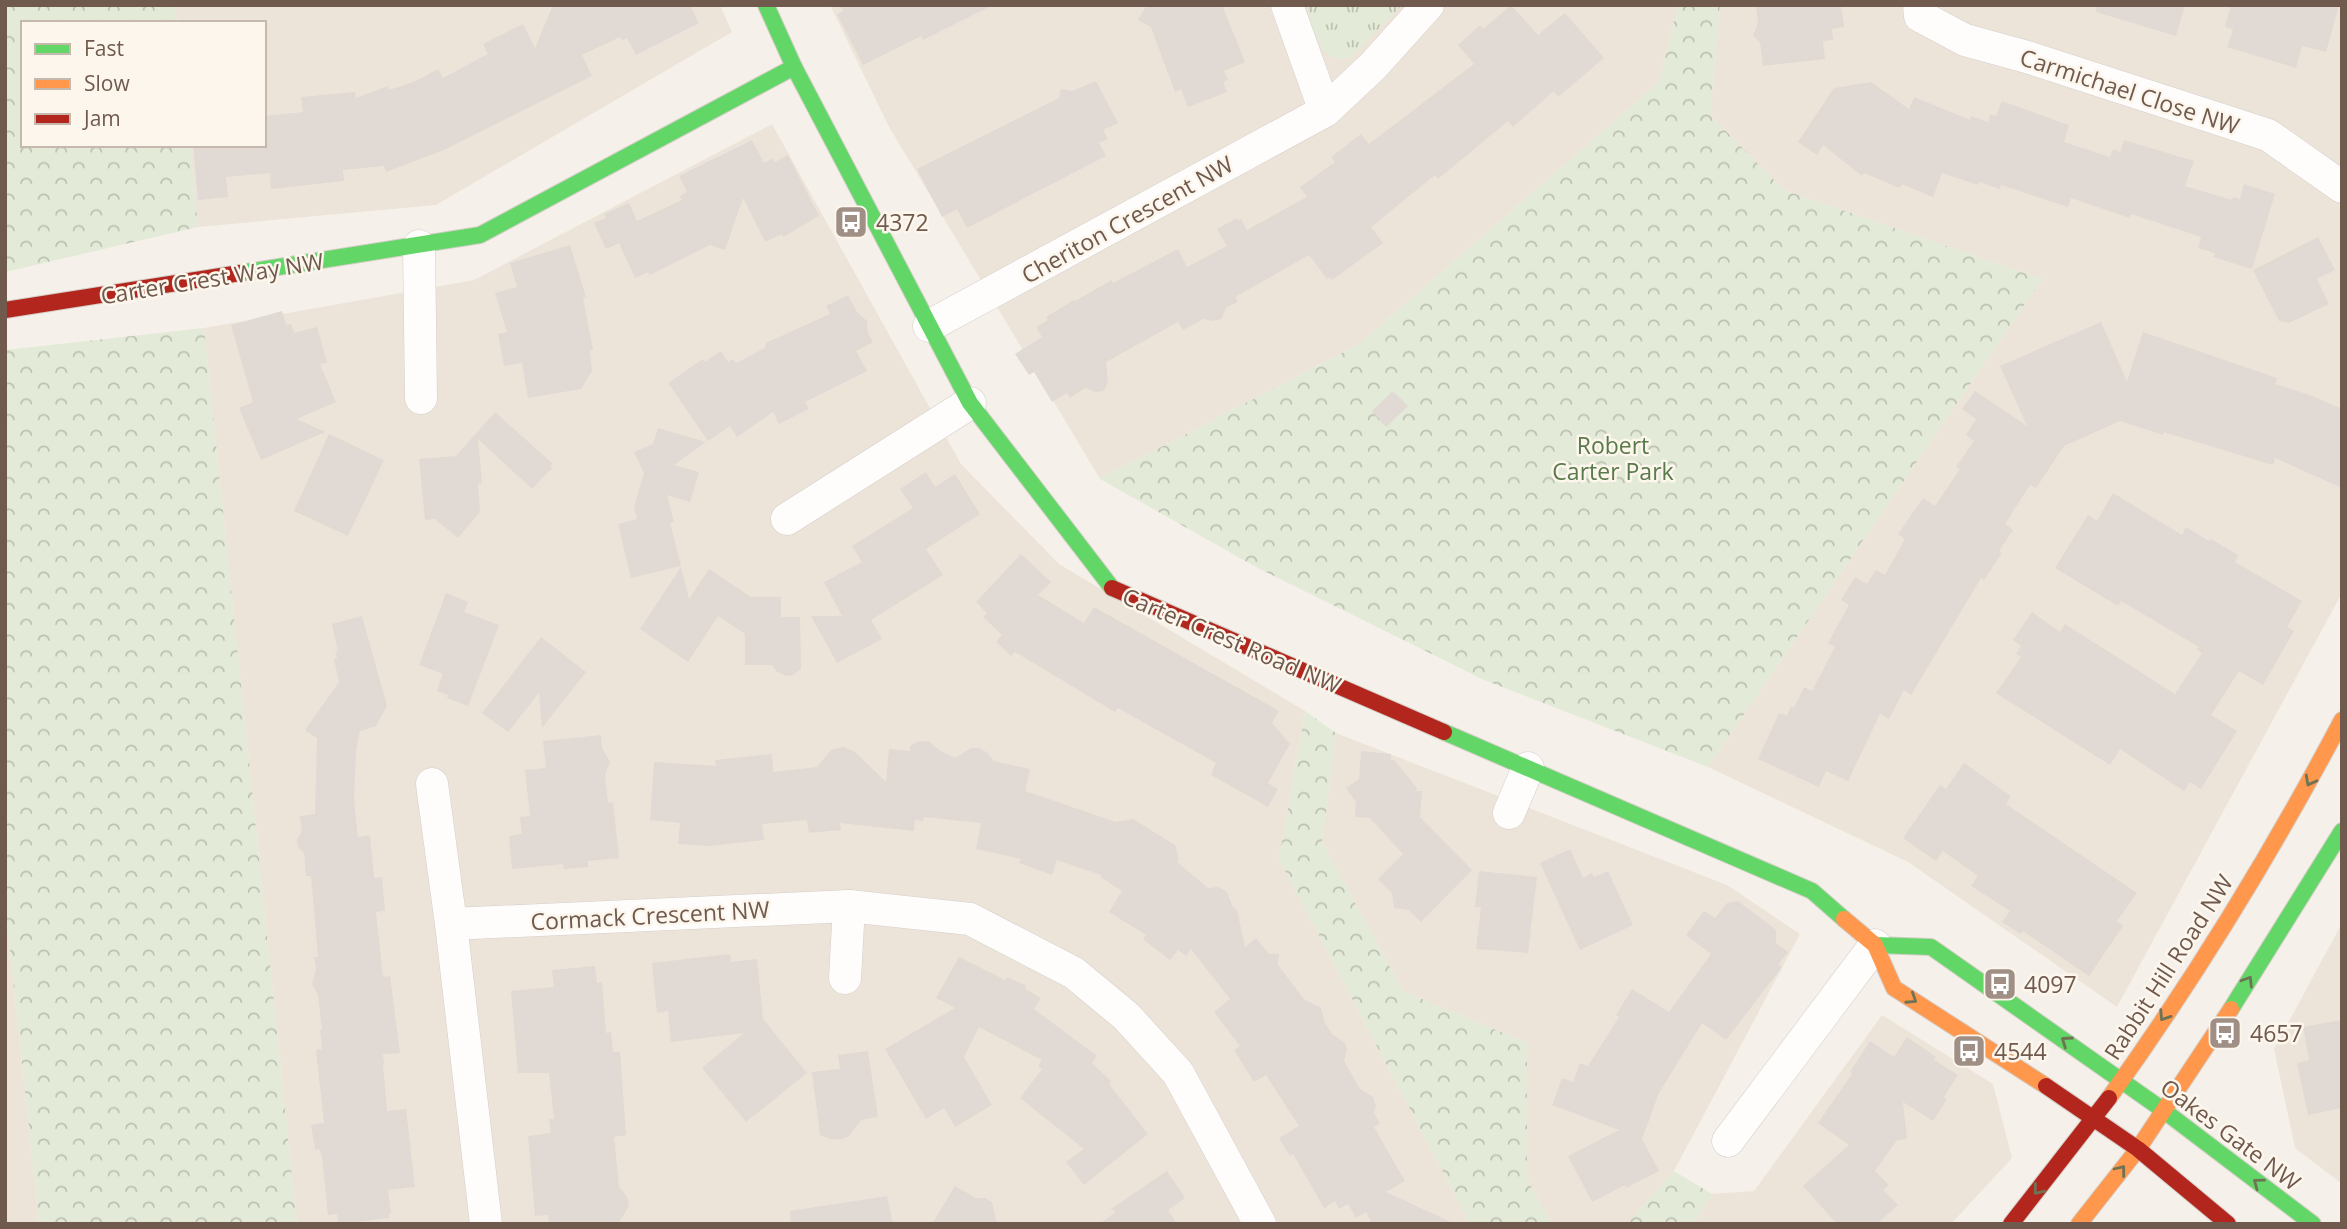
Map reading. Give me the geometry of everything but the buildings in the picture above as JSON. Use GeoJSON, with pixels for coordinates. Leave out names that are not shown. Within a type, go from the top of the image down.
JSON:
{"type":"FeatureCollection","features":[{"type":"Feature","properties":{"kind":"street","name":"Carter Crest Road NW"},"geometry":{"type":"LineString","coordinates":[[766,5],[794,67],[970,403],[1112,588],[1812,891],[1875,945],[1895,988],[2095,1118]]}},
{"type":"Feature","properties":{"kind":"street"},"geometry":{"type":"LineString","coordinates":[[1287,5],[1325,111]]}},
{"type":"Feature","properties":{"kind":"street","name":"Cheriton Crescent NW"},"geometry":{"type":"LineString","coordinates":[[929,326],[1325,111],[1373,66],[1428,5]]}},
{"type":"Feature","properties":{"kind":"street","name":"Carmichael Close NW"},"geometry":{"type":"LineString","coordinates":[[1919,5],[1920,16],[1965,40],[2027,57],[2268,135],[2342,187]]}},
{"type":"Feature","properties":{"kind":"street","name":"Carter Crest Way NW"},"geometry":{"type":"LineString","coordinates":[[5,310],[480,235],[794,67]]}},
{"type":"Feature","properties":{"kind":"street"},"geometry":{"type":"LineString","coordinates":[[419,246],[421,398]]}},
{"type":"Feature","properties":{"kind":"street"},"geometry":{"type":"LineString","coordinates":[[787,519],[970,403]]}},
{"type":"Feature","properties":{"kind":"street","name":"Rabbit Hill Road NW"},"geometry":{"type":"LineString","coordinates":[[2011,1224],[2095,1118],[2213,942],[2278,835],[2342,720]]}},
{"type":"Feature","properties":{"kind":"street"},"geometry":{"type":"LineString","coordinates":[[1508,813],[1528,768]]}},
{"type":"Feature","properties":{"kind":"street"},"geometry":{"type":"LineString","coordinates":[[432,784],[486,1224]]}},
{"type":"Feature","properties":{"kind":"street"},"geometry":{"type":"LineString","coordinates":[[2079,1224],[2138,1149],[2197,1063],[2342,831]]}},
{"type":"Feature","properties":{"kind":"street"},"geometry":{"type":"LineString","coordinates":[[845,978],[849,906]]}},
{"type":"Feature","properties":{"kind":"street","name":"Cormack Crescent NW"},"geometry":{"type":"LineString","coordinates":[[451,924],[849,906],[970,919],[1074,973],[1126,1016],[1178,1073],[1260,1224]]}},
{"type":"Feature","properties":{"kind":"street"},"geometry":{"type":"LineString","coordinates":[[1728,1141],[1875,945],[1931,947],[2122,1080]]}},
{"type":"Feature","properties":{"kind":"street","name":"Oakes Gate NW"},"geometry":{"type":"LineString","coordinates":[[2122,1080],[2313,1224]]}},
{"type":"Feature","properties":{"kind":"street"},"geometry":{"type":"LineString","coordinates":[[2095,1118],[2138,1149],[2228,1224]]}},
{"type":"Feature","properties":{"kind":"shaded area"},"geometry":{"type":"Polygon","coordinates":[[[175,5],[720,5],[732,32],[436,205],[198,227],[190,147],[266,147],[266,21],[177,21],[175,5]]]}},
{"type":"Feature","properties":{"kind":"shaded area"},"geometry":{"type":"Polygon","coordinates":[[[830,5],[1678,5],[1659,82],[1359,344],[1100,479],[888,125],[830,5]]]}},
{"type":"Feature","properties":{"kind":"shaded area"},"geometry":{"type":"Polygon","coordinates":[[[1720,5],[2342,5],[2342,593],[2117,1007],[1908,862],[1708,767],[2042,279],[1784,190],[1710,115],[1720,5]]]}},
{"type":"Feature","properties":{"kind":"shaded area"},"geometry":{"type":"Polygon","coordinates":[[[772,124],[961,464],[1059,564],[1305,711],[1279,859],[1470,1224],[297,1224],[204,328],[474,280],[772,124]]]}},
{"type":"Feature","properties":{"kind":"shaded area"},"geometry":{"type":"Polygon","coordinates":[[[1336,733],[1727,885],[1800,934],[1674,1171],[1627,1224],[1552,1224],[1527,1179],[1527,1043],[1403,991],[1322,842],[1336,733]]]}},
{"type":"Feature","properties":{"kind":"shaded area"},"geometry":{"type":"Polygon","coordinates":[[[5,903],[39,1224],[5,1224],[5,903]]]}},
{"type":"Feature","properties":{"kind":"shaded area"},"geometry":{"type":"Polygon","coordinates":[[[2342,923],[2342,1184],[2295,1148],[2274,1049],[2342,923]]]}},
{"type":"Feature","properties":{"kind":"shaded area"},"geometry":{"type":"Polygon","coordinates":[[[1882,1015],[1993,1084],[2012,1158],[1951,1224],[1693,1224],[1712,1194],[1754,1191],[1882,1015]]]}},
{"type":"Feature","properties":{"kind":"green space"},"geometry":{"type":"Polygon","coordinates":[[[5,5],[175,5],[177,21],[21,21],[21,147],[190,147],[198,227],[5,272],[5,5]]]}},
{"type":"Feature","properties":{"kind":"green space"},"geometry":{"type":"Polygon","coordinates":[[[1309,5],[1402,5],[1350,58],[1335,58],[1329,56],[1320,45],[1311,23],[1309,5]]]}},
{"type":"Feature","properties":{"kind":"green space","name":"Robert Carter Park"},"geometry":{"type":"Polygon","coordinates":[[[1678,5],[1720,5],[1710,115],[1784,190],[2042,279],[1708,767],[1484,680],[1256,567],[1100,479],[1359,344],[1659,82],[1678,5]]]}},
{"type":"Feature","properties":{"kind":"green space"},"geometry":{"type":"Polygon","coordinates":[[[204,328],[297,1224],[39,1224],[5,903],[5,350],[204,328]]]}},
{"type":"Feature","properties":{"kind":"green space"},"geometry":{"type":"Polygon","coordinates":[[[1305,711],[1336,733],[1322,842],[1403,991],[1527,1043],[1527,1179],[1552,1224],[1470,1224],[1279,859],[1305,711]]]}},
{"type":"Feature","properties":{"kind":"green space"},"geometry":{"type":"Polygon","coordinates":[[[1674,1171],[1712,1194],[1693,1224],[1627,1224],[1674,1171]]]}},
{"type":"Feature","properties":{"kind":"traffic: fast"},"geometry":{"type":"LineString","coordinates":[[766,5],[794,67],[970,403],[1112,588]]}},
{"type":"Feature","properties":{"kind":"traffic: fast"},"geometry":{"type":"LineString","coordinates":[[240,273],[480,235],[794,67]]}},
{"type":"Feature","properties":{"kind":"traffic: fast"},"geometry":{"type":"LineString","coordinates":[[1444,732],[1812,891],[1844,919]]}},
{"type":"Feature","properties":{"kind":"traffic: fast"},"geometry":{"type":"LineString","coordinates":[[2231,1009],[2342,831]]}},
{"type":"Feature","properties":{"kind":"traffic: fast"},"geometry":{"type":"LineString","coordinates":[[1875,945],[1931,947],[2163,1110],[2313,1224]]}},
{"type":"Feature","properties":{"kind":"traffic: slow"},"geometry":{"type":"LineString","coordinates":[[2109,1098],[2232,913],[2342,720]]}},
{"type":"Feature","properties":{"kind":"traffic: slow"},"geometry":{"type":"LineString","coordinates":[[1844,919],[1875,945],[1894,988],[2046,1086]]}},
{"type":"Feature","properties":{"kind":"traffic: slow"},"geometry":{"type":"LineString","coordinates":[[2079,1224],[2138,1149],[2231,1009]]}},
{"type":"Feature","properties":{"kind":"traffic: jam"},"geometry":{"type":"LineString","coordinates":[[5,310],[240,273]]}},
{"type":"Feature","properties":{"kind":"traffic: jam"},"geometry":{"type":"LineString","coordinates":[[1112,588],[1444,732]]}},
{"type":"Feature","properties":{"kind":"traffic: jam"},"geometry":{"type":"LineString","coordinates":[[2046,1086],[2138,1149],[2228,1224]]}},
{"type":"Feature","properties":{"kind":"traffic: jam"},"geometry":{"type":"LineString","coordinates":[[2011,1224],[2109,1098]]}},
{"type":"Feature","properties":{"kind":"place","name":"4372"},"geometry":{"type":"Point","coordinates":[851,222]}},
{"type":"Feature","properties":{"kind":"place","name":"4097"},"geometry":{"type":"Point","coordinates":[2000,984]}},
{"type":"Feature","properties":{"kind":"place","name":"4657"},"geometry":{"type":"Point","coordinates":[2225,1033]}},
{"type":"Feature","properties":{"kind":"place","name":"4544"},"geometry":{"type":"Point","coordinates":[1969,1051]}}]}
